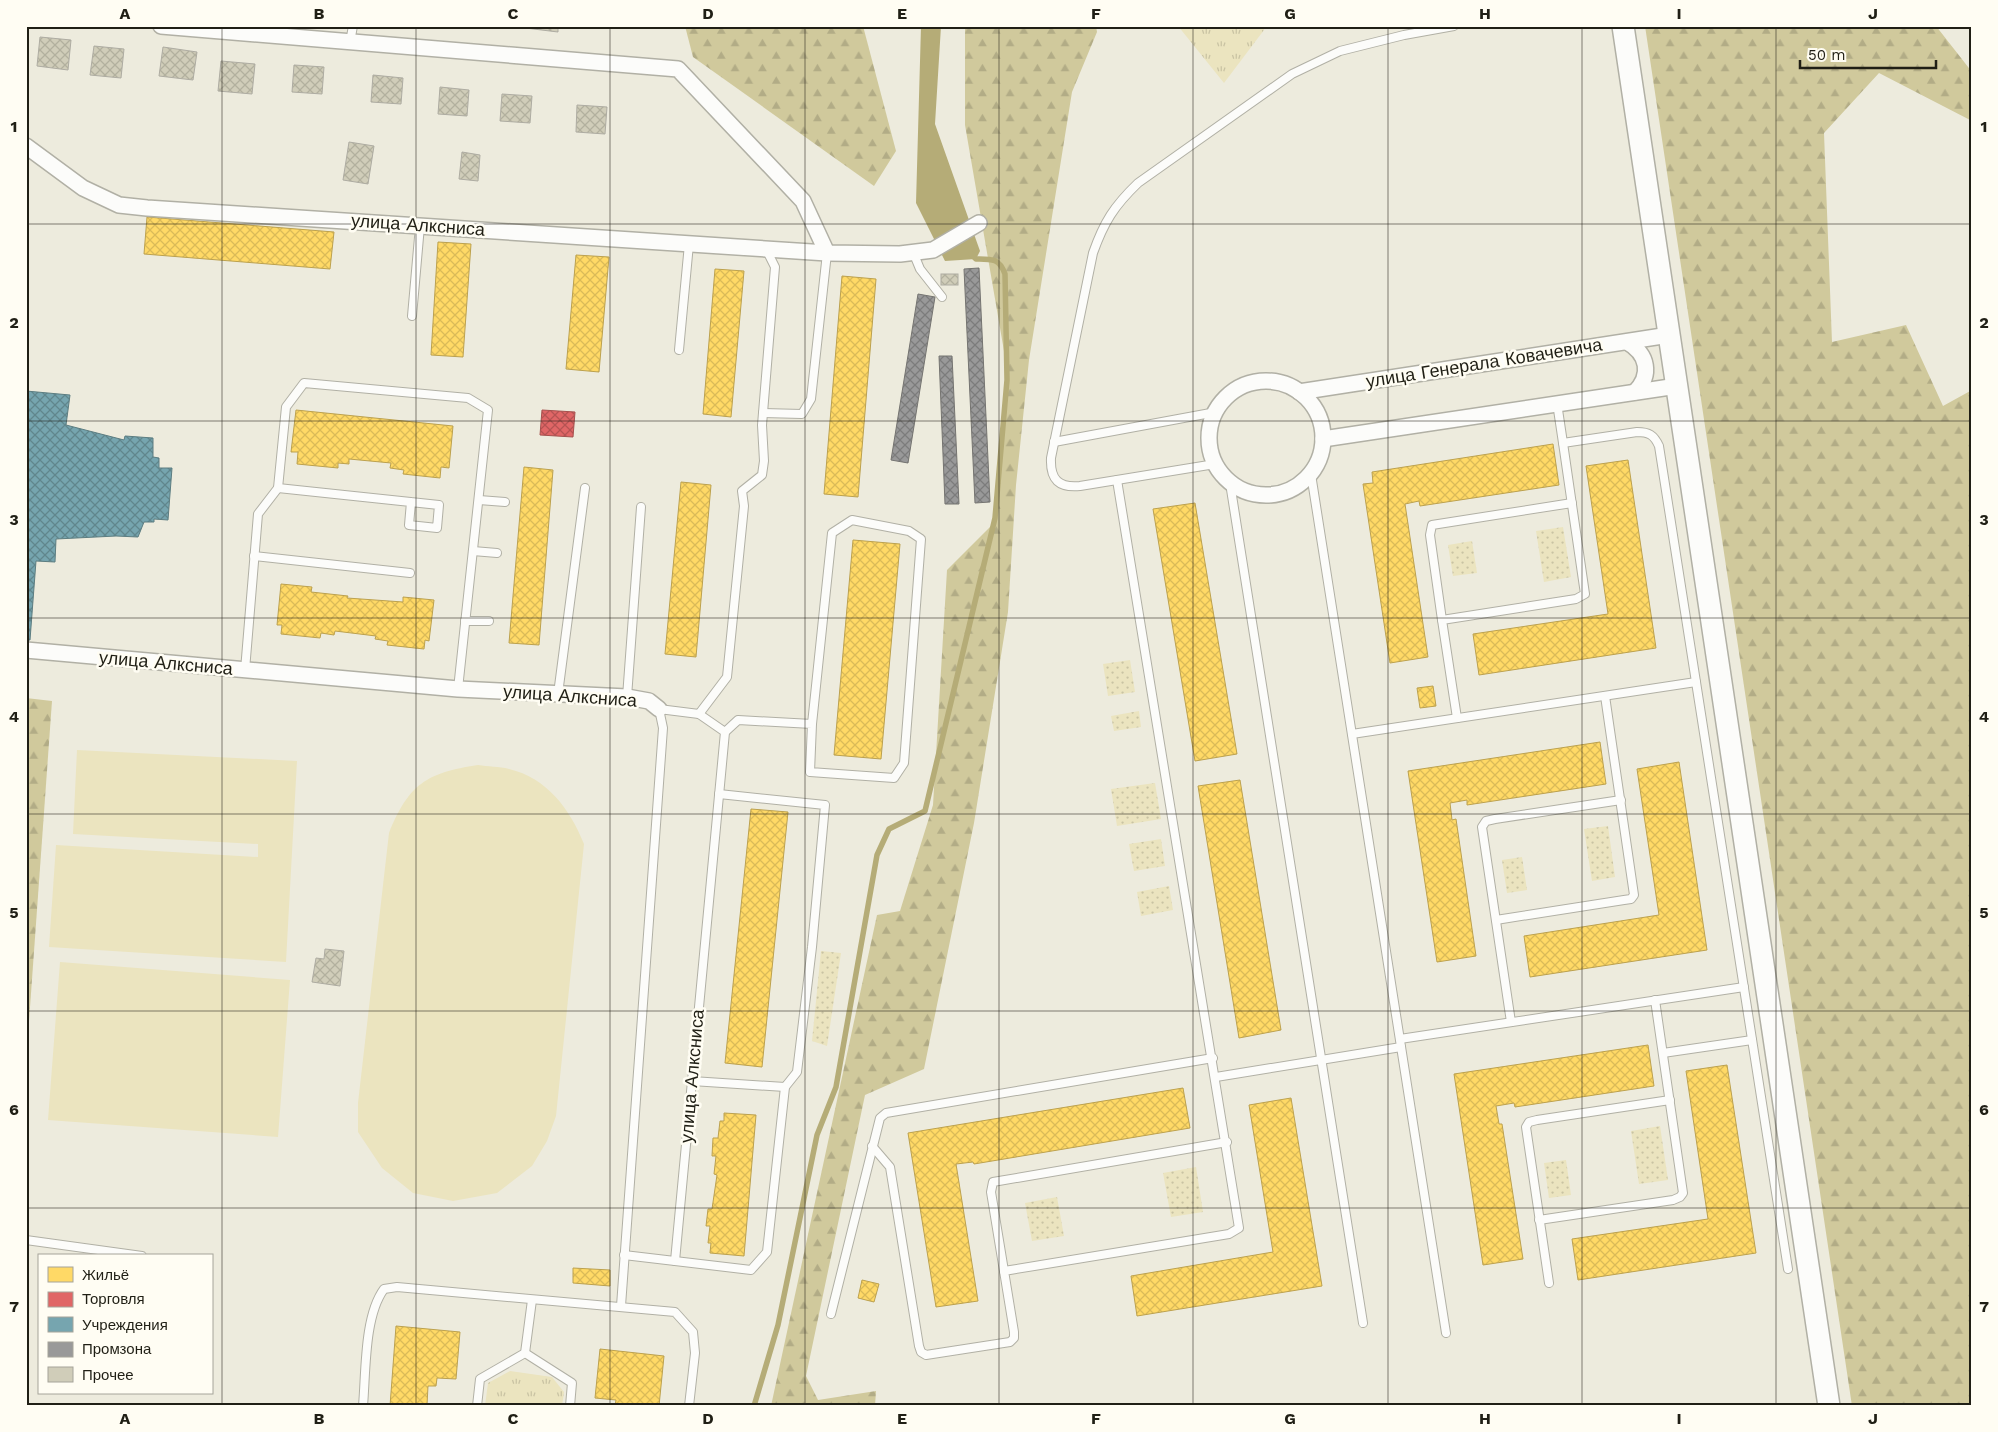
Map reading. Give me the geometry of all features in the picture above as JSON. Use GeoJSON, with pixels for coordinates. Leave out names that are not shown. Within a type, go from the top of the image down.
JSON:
{"type":"FeatureCollection","features":[{"type":"Feature","properties":{"kind":"main road"},"geometry":{"type":"LineString","coordinates":[[1624,26],[1829,1406]]}},
{"type":"Feature","properties":{"kind":"street"},"geometry":{"type":"LineString","coordinates":[[161,26],[678,69],[803,201],[827,253]]}},
{"type":"Feature","properties":{"kind":"street","name":"улица Алксниса"},"geometry":{"type":"LineString","coordinates":[[26,146],[83,188],[118,205],[827,253],[900,254],[933,250],[979,223]]}},
{"type":"Feature","properties":{"kind":"street","name":"улица Генерала Ковачевича"},"geometry":{"type":"LineString","coordinates":[[1299,392],[1669,335]]}},
{"type":"Feature","properties":{"kind":"street"},"geometry":{"type":"LineString","coordinates":[[1628,342],[1640,352],[1646,366],[1644,380],[1635,392]]}},
{"type":"Feature","properties":{"kind":"street"},"geometry":{"type":"LineString","coordinates":[[1258,382],[1280,383],[1299,392],[1311,403],[1319,416],[1323,439],[1319,459],[1311,474],[1302,483],[1289,491],[1275,495],[1260,495],[1245,491],[1230,483],[1215,464],[1210,447],[1209,432],[1216,412],[1230,394],[1243,386],[1258,382]]}},
{"type":"Feature","properties":{"kind":"street"},"geometry":{"type":"LineString","coordinates":[[1323,439],[1677,386]]}},
{"type":"Feature","properties":{"kind":"street","name":"улица Алксниса"},"geometry":{"type":"LineString","coordinates":[[26,650],[458,689],[627,697],[649,701],[660,709]]}},
{"type":"Feature","properties":{"kind":"lane"},"geometry":{"type":"LineString","coordinates":[[350,42],[353,26]]}},
{"type":"Feature","properties":{"kind":"lane"},"geometry":{"type":"LineString","coordinates":[[1215,464],[1080,486],[1059,484],[1053,479],[1050,468],[1054,442],[1093,253],[1102,228],[1116,204],[1138,183],[1292,74],[1340,51],[1404,35],[1454,26]]}},
{"type":"Feature","properties":{"kind":"lane"},"geometry":{"type":"LineString","coordinates":[[412,316],[420,226]]}},
{"type":"Feature","properties":{"kind":"lane"},"geometry":{"type":"LineString","coordinates":[[679,350],[689,244]]}},
{"type":"Feature","properties":{"kind":"lane"},"geometry":{"type":"LineString","coordinates":[[699,714],[727,677],[744,506],[742,491],[762,475],[764,461],[763,413],[775,267],[766,249]]}},
{"type":"Feature","properties":{"kind":"lane"},"geometry":{"type":"LineString","coordinates":[[913,252],[920,269],[942,297]]}},
{"type":"Feature","properties":{"kind":"lane"},"geometry":{"type":"LineString","coordinates":[[763,413],[802,414],[811,399],[827,253]]}},
{"type":"Feature","properties":{"kind":"lane"},"geometry":{"type":"LineString","coordinates":[[246,670],[258,514],[278,488],[286,407],[304,383],[468,398],[488,410],[458,689]]}},
{"type":"Feature","properties":{"kind":"lane"},"geometry":{"type":"LineString","coordinates":[[1442,620],[1582,597],[1585,588],[1557,404]]}},
{"type":"Feature","properties":{"kind":"lane"},"geometry":{"type":"LineString","coordinates":[[1054,442],[1216,412]]}},
{"type":"Feature","properties":{"kind":"lane"},"geometry":{"type":"LineString","coordinates":[[1563,443],[1647,432],[1655,437],[1659,446],[1788,1269]]}},
{"type":"Feature","properties":{"kind":"lane"},"geometry":{"type":"LineString","coordinates":[[1311,474],[1446,1333]]}},
{"type":"Feature","properties":{"kind":"lane"},"geometry":{"type":"LineString","coordinates":[[1004,1271],[1236,1232],[1240,1222],[1117,480]]}},
{"type":"Feature","properties":{"kind":"lane"},"geometry":{"type":"LineString","coordinates":[[1230,483],[1363,1322]]}},
{"type":"Feature","properties":{"kind":"lane"},"geometry":{"type":"LineString","coordinates":[[278,488],[412,502],[439,505],[437,528],[409,525],[412,502]]}},
{"type":"Feature","properties":{"kind":"lane"},"geometry":{"type":"LineString","coordinates":[[558,694],[585,488]]}},
{"type":"Feature","properties":{"kind":"lane"},"geometry":{"type":"LineString","coordinates":[[479,500],[505,502]]}},
{"type":"Feature","properties":{"kind":"lane"},"geometry":{"type":"LineString","coordinates":[[1457,718],[1430,535],[1432,525],[1572,503]]}},
{"type":"Feature","properties":{"kind":"lane"},"geometry":{"type":"LineString","coordinates":[[627,697],[641,507]]}},
{"type":"Feature","properties":{"kind":"lane"},"geometry":{"type":"LineString","coordinates":[[852,520],[910,531],[921,539],[904,763],[894,778],[810,772],[812,724],[832,533],[852,520]]}},
{"type":"Feature","properties":{"kind":"lane"},"geometry":{"type":"LineString","coordinates":[[473,552],[497,553]]}},
{"type":"Feature","properties":{"kind":"lane"},"geometry":{"type":"LineString","coordinates":[[254,556],[410,573]]}},
{"type":"Feature","properties":{"kind":"lane"},"geometry":{"type":"LineString","coordinates":[[466,621],[489,621]]}},
{"type":"Feature","properties":{"kind":"lane"},"geometry":{"type":"LineString","coordinates":[[1352,734],[1696,682]]}},
{"type":"Feature","properties":{"kind":"lane"},"geometry":{"type":"LineString","coordinates":[[1496,920],[1630,899],[1634,894],[1605,696]]}},
{"type":"Feature","properties":{"kind":"lane"},"geometry":{"type":"LineString","coordinates":[[621,1306],[663,728],[660,709]]}},
{"type":"Feature","properties":{"kind":"lane","name":"улица Алксниса"},"geometry":{"type":"LineString","coordinates":[[660,709],[699,714],[725,732],[675,1261]]}},
{"type":"Feature","properties":{"kind":"lane"},"geometry":{"type":"LineString","coordinates":[[725,732],[738,720],[812,724]]}},
{"type":"Feature","properties":{"kind":"lane"},"geometry":{"type":"LineString","coordinates":[[624,1255],[750,1270],[768,1252],[785,1088],[797,1072],[812,947],[825,805],[719,794]]}},
{"type":"Feature","properties":{"kind":"lane"},"geometry":{"type":"LineString","coordinates":[[1511,1022],[1482,827],[1486,821],[1621,800]]}},
{"type":"Feature","properties":{"kind":"lane"},"geometry":{"type":"LineString","coordinates":[[1216,1077],[1321,1060],[1511,1022],[1744,987]]}},
{"type":"Feature","properties":{"kind":"lane"},"geometry":{"type":"LineString","coordinates":[[1539,1220],[1680,1197],[1683,1193],[1655,1000]]}},
{"type":"Feature","properties":{"kind":"lane"},"geometry":{"type":"LineString","coordinates":[[1663,1053],[1752,1040]]}},
{"type":"Feature","properties":{"kind":"lane"},"geometry":{"type":"LineString","coordinates":[[831,1314],[880,1118],[895,1110],[1213,1058]]}},
{"type":"Feature","properties":{"kind":"lane"},"geometry":{"type":"LineString","coordinates":[[692,1080],[785,1088]]}},
{"type":"Feature","properties":{"kind":"lane"},"geometry":{"type":"LineString","coordinates":[[1549,1283],[1526,1133],[1526,1127],[1529,1122],[1670,1100]]}},
{"type":"Feature","properties":{"kind":"lane"},"geometry":{"type":"LineString","coordinates":[[872,1146],[890,1167],[921,1352],[926,1355],[934,1355],[1010,1342],[1014,1338],[991,1192],[993,1182],[1227,1142]]}},
{"type":"Feature","properties":{"kind":"lane"},"geometry":{"type":"LineString","coordinates":[[26,1240],[128,1254]]}},
{"type":"Feature","properties":{"kind":"lane"},"geometry":{"type":"LineString","coordinates":[[363,1406],[371,1322],[378,1298],[384,1289],[397,1287],[675,1312],[693,1332],[695,1353],[689,1406]]}},
{"type":"Feature","properties":{"kind":"lane"},"geometry":{"type":"LineString","coordinates":[[525,1353],[532,1300]]}},
{"type":"Feature","properties":{"kind":"lane"},"geometry":{"type":"LineString","coordinates":[[477,1406],[480,1379],[525,1353]]}},
{"type":"Feature","properties":{"kind":"lane"},"geometry":{"type":"LineString","coordinates":[[525,1353],[572,1383],[570,1406]]}},
{"type":"Feature","properties":{"kind":"green space"},"geometry":{"type":"Polygon","coordinates":[[[685,26],[863,26],[896,151],[874,186],[693,57],[685,26]]]}},
{"type":"Feature","properties":{"kind":"green space"},"geometry":{"type":"Polygon","coordinates":[[[965,26],[1096,26],[1097,32],[1072,92],[1029,360],[1016,485],[1008,612],[974,823],[924,1069],[865,1095],[806,1376],[818,1400],[876,1391],[875,1406],[771,1406],[877,915],[900,911],[933,805],[947,570],[993,524],[1009,380],[965,125],[965,26]]]}},
{"type":"Feature","properties":{"kind":"green space"},"geometry":{"type":"Polygon","coordinates":[[[1178,26],[1265,26],[1264,30],[1224,83],[1178,26]]]}},
{"type":"Feature","properties":{"kind":"green space"},"geometry":{"type":"Polygon","coordinates":[[[1645,26],[1936,26],[1972,72],[1972,121],[1879,73],[1824,133],[1832,342],[1906,325],[1943,406],[1972,390],[1972,1406],[1852,1406],[1645,26]]]}},
{"type":"Feature","properties":{"kind":"green space"},"geometry":{"type":"Polygon","coordinates":[[[1563,527],[1571,577],[1544,582],[1536,531],[1563,527]]]}},
{"type":"Feature","properties":{"kind":"green space"},"geometry":{"type":"Polygon","coordinates":[[[1472,541],[1477,573],[1453,576],[1448,545],[1472,541]]]}},
{"type":"Feature","properties":{"kind":"green space"},"geometry":{"type":"Polygon","coordinates":[[[1130,660],[1135,692],[1108,696],[1103,664],[1130,660]]]}},
{"type":"Feature","properties":{"kind":"green space"},"geometry":{"type":"Polygon","coordinates":[[[26,698],[52,701],[26,1063],[26,698]]]}},
{"type":"Feature","properties":{"kind":"green space"},"geometry":{"type":"Polygon","coordinates":[[[1139,711],[1141,727],[1114,731],[1111,716],[1139,711]]]}},
{"type":"Feature","properties":{"kind":"green space"},"geometry":{"type":"Polygon","coordinates":[[[77,750],[297,761],[286,962],[49,947],[56,845],[258,857],[258,844],[73,834],[77,750]]]}},
{"type":"Feature","properties":{"kind":"green space"},"geometry":{"type":"Polygon","coordinates":[[[478,765],[505,768],[523,773],[546,787],[572,819],[584,844],[556,1116],[547,1141],[532,1166],[497,1193],[453,1201],[413,1193],[382,1168],[358,1132],[358,1103],[389,833],[404,803],[412,792],[422,784],[432,777],[445,772],[478,765]]]}},
{"type":"Feature","properties":{"kind":"green space"},"geometry":{"type":"Polygon","coordinates":[[[1155,783],[1161,819],[1117,826],[1111,789],[1155,783]]]}},
{"type":"Feature","properties":{"kind":"green space"},"geometry":{"type":"Polygon","coordinates":[[[1608,826],[1615,877],[1592,881],[1584,829],[1608,826]]]}},
{"type":"Feature","properties":{"kind":"green space"},"geometry":{"type":"Polygon","coordinates":[[[1161,839],[1165,866],[1134,871],[1129,844],[1161,839]]]}},
{"type":"Feature","properties":{"kind":"green space"},"geometry":{"type":"Polygon","coordinates":[[[1522,857],[1527,890],[1507,893],[1502,860],[1522,857]]]}},
{"type":"Feature","properties":{"kind":"green space"},"geometry":{"type":"Polygon","coordinates":[[[1169,886],[1173,910],[1141,916],[1137,892],[1169,886]]]}},
{"type":"Feature","properties":{"kind":"green space"},"geometry":{"type":"Polygon","coordinates":[[[821,951],[841,953],[827,1046],[812,1041],[821,951]]]}},
{"type":"Feature","properties":{"kind":"green space"},"geometry":{"type":"Polygon","coordinates":[[[60,962],[290,980],[278,1137],[48,1120],[60,962]]]}},
{"type":"Feature","properties":{"kind":"green space"},"geometry":{"type":"Polygon","coordinates":[[[1660,1126],[1668,1180],[1639,1184],[1631,1131],[1660,1126]]]}},
{"type":"Feature","properties":{"kind":"green space"},"geometry":{"type":"Polygon","coordinates":[[[1566,1160],[1571,1195],[1549,1198],[1544,1163],[1566,1160]]]}},
{"type":"Feature","properties":{"kind":"green space"},"geometry":{"type":"Polygon","coordinates":[[[1196,1167],[1203,1212],[1171,1217],[1163,1173],[1196,1167]]]}},
{"type":"Feature","properties":{"kind":"green space"},"geometry":{"type":"Polygon","coordinates":[[[1057,1197],[1064,1236],[1032,1241],[1025,1203],[1057,1197]]]}},
{"type":"Feature","properties":{"kind":"green space"},"geometry":{"type":"Polygon","coordinates":[[[510,1371],[552,1377],[564,1392],[562,1406],[485,1406],[488,1383],[510,1371]]]}},
{"type":"Feature","properties":{"kind":"shaded area"},"geometry":{"type":"Polygon","coordinates":[[[921,26],[941,26],[935,124],[980,251],[976,259],[945,261],[916,203],[921,26]]]}},
{"type":"Feature","properties":{"kind":"building: Жильё"},"geometry":{"type":"Polygon","coordinates":[[[147,217],[334,232],[330,269],[144,254],[147,217]]]}},
{"type":"Feature","properties":{"kind":"building: Жильё"},"geometry":{"type":"Polygon","coordinates":[[[438,242],[471,244],[463,357],[431,355],[438,242]]]}},
{"type":"Feature","properties":{"kind":"building: Жильё"},"geometry":{"type":"Polygon","coordinates":[[[576,255],[609,257],[599,372],[566,369],[576,255]]]}},
{"type":"Feature","properties":{"kind":"building: Жильё"},"geometry":{"type":"Polygon","coordinates":[[[715,269],[744,271],[731,417],[703,414],[715,269]]]}},
{"type":"Feature","properties":{"kind":"building: Жильё"},"geometry":{"type":"Polygon","coordinates":[[[842,276],[876,279],[858,497],[824,494],[842,276]]]}},
{"type":"Feature","properties":{"kind":"building: Жильё"},"geometry":{"type":"Polygon","coordinates":[[[296,410],[453,426],[449,468],[441,467],[440,478],[403,474],[404,470],[390,468],[391,463],[349,459],[349,464],[338,463],[338,468],[297,464],[298,452],[291,452],[296,410]]]}},
{"type":"Feature","properties":{"kind":"building: Жильё"},"geometry":{"type":"Polygon","coordinates":[[[1553,444],[1559,485],[1420,506],[1419,501],[1405,504],[1428,657],[1390,663],[1363,484],[1373,483],[1372,472],[1553,444]]]}},
{"type":"Feature","properties":{"kind":"building: Жильё"},"geometry":{"type":"Polygon","coordinates":[[[1628,460],[1656,648],[1479,675],[1473,634],[1608,614],[1586,466],[1628,460]]]}},
{"type":"Feature","properties":{"kind":"building: Жильё"},"geometry":{"type":"Polygon","coordinates":[[[524,467],[553,470],[539,645],[509,643],[524,467]]]}},
{"type":"Feature","properties":{"kind":"building: Жильё"},"geometry":{"type":"Polygon","coordinates":[[[681,482],[711,485],[696,657],[665,654],[681,482]]]}},
{"type":"Feature","properties":{"kind":"building: Жильё"},"geometry":{"type":"Polygon","coordinates":[[[1195,503],[1237,754],[1195,761],[1153,509],[1195,503]]]}},
{"type":"Feature","properties":{"kind":"building: Жильё"},"geometry":{"type":"Polygon","coordinates":[[[853,540],[900,544],[881,759],[834,755],[853,540]]]}},
{"type":"Feature","properties":{"kind":"building: Жильё"},"geometry":{"type":"Polygon","coordinates":[[[281,584],[312,587],[311,592],[348,596],[347,598],[403,602],[403,597],[434,600],[429,641],[425,640],[424,649],[387,645],[388,641],[375,639],[376,636],[335,631],[334,635],[321,633],[320,638],[281,634],[282,625],[277,625],[281,584]]]}},
{"type":"Feature","properties":{"kind":"building: Жильё"},"geometry":{"type":"Polygon","coordinates":[[[1433,686],[1436,706],[1420,708],[1417,688],[1433,686]]]}},
{"type":"Feature","properties":{"kind":"building: Жильё"},"geometry":{"type":"Polygon","coordinates":[[[1600,742],[1606,784],[1467,805],[1467,800],[1450,803],[1452,820],[1456,819],[1476,956],[1437,962],[1408,771],[1600,742]]]}},
{"type":"Feature","properties":{"kind":"building: Жильё"},"geometry":{"type":"Polygon","coordinates":[[[1679,762],[1707,950],[1530,977],[1524,936],[1659,915],[1637,769],[1679,762]]]}},
{"type":"Feature","properties":{"kind":"building: Жильё"},"geometry":{"type":"Polygon","coordinates":[[[1240,780],[1281,1030],[1239,1038],[1198,786],[1240,780]]]}},
{"type":"Feature","properties":{"kind":"building: Жильё"},"geometry":{"type":"Polygon","coordinates":[[[751,809],[788,812],[762,1067],[725,1063],[751,809]]]}},
{"type":"Feature","properties":{"kind":"building: Жильё"},"geometry":{"type":"Polygon","coordinates":[[[1648,1045],[1654,1086],[1515,1107],[1514,1103],[1496,1106],[1499,1124],[1502,1124],[1523,1259],[1483,1265],[1454,1074],[1648,1045]]]}},
{"type":"Feature","properties":{"kind":"building: Жильё"},"geometry":{"type":"Polygon","coordinates":[[[1727,1065],[1756,1253],[1578,1280],[1572,1239],[1708,1219],[1686,1071],[1727,1065]]]}},
{"type":"Feature","properties":{"kind":"building: Жильё"},"geometry":{"type":"Polygon","coordinates":[[[1183,1088],[1190,1128],[974,1164],[973,1162],[956,1164],[978,1301],[936,1307],[908,1133],[1183,1088]]]}},
{"type":"Feature","properties":{"kind":"building: Жильё"},"geometry":{"type":"Polygon","coordinates":[[[1291,1098],[1322,1286],[1137,1316],[1131,1276],[1273,1252],[1249,1105],[1291,1098]]]}},
{"type":"Feature","properties":{"kind":"building: Жильё"},"geometry":{"type":"Polygon","coordinates":[[[724,1113],[756,1115],[744,1256],[710,1253],[711,1243],[708,1243],[710,1226],[706,1226],[708,1209],[712,1209],[717,1175],[714,1174],[716,1156],[712,1156],[713,1138],[718,1138],[720,1121],[724,1121],[724,1113]]]}},
{"type":"Feature","properties":{"kind":"building: Жильё"},"geometry":{"type":"Polygon","coordinates":[[[573,1268],[610,1270],[610,1286],[573,1283],[573,1268]]]}},
{"type":"Feature","properties":{"kind":"building: Жильё"},"geometry":{"type":"Polygon","coordinates":[[[862,1280],[879,1284],[874,1302],[858,1298],[862,1280]]]}},
{"type":"Feature","properties":{"kind":"building: Жильё"},"geometry":{"type":"Polygon","coordinates":[[[396,1326],[460,1332],[456,1379],[437,1378],[436,1386],[428,1386],[427,1405],[432,1406],[390,1406],[396,1326]]]}},
{"type":"Feature","properties":{"kind":"building: Жильё"},"geometry":{"type":"Polygon","coordinates":[[[600,1349],[664,1356],[659,1406],[615,1406],[616,1400],[595,1398],[600,1349]]]}},
{"type":"Feature","properties":{"kind":"building: Торговля"},"geometry":{"type":"Polygon","coordinates":[[[542,410],[575,412],[573,437],[540,435],[542,410]]]}},
{"type":"Feature","properties":{"kind":"building: Учреждения"},"geometry":{"type":"Polygon","coordinates":[[[26,391],[70,395],[66,425],[124,440],[125,436],[153,438],[153,457],[159,458],[159,468],[172,468],[168,520],[154,519],[154,522],[144,522],[138,537],[116,536],[56,539],[55,562],[36,561],[30,640],[26,640],[26,391]]]}},
{"type":"Feature","properties":{"kind":"building: Промзона"},"geometry":{"type":"Polygon","coordinates":[[[979,268],[990,502],[975,503],[964,269],[979,268]]]}},
{"type":"Feature","properties":{"kind":"building: Промзона"},"geometry":{"type":"Polygon","coordinates":[[[918,294],[935,297],[908,463],[891,460],[918,294]]]}},
{"type":"Feature","properties":{"kind":"building: Промзона"},"geometry":{"type":"Polygon","coordinates":[[[939,356],[952,356],[959,504],[945,504],[939,356]]]}},
{"type":"Feature","properties":{"kind":"building: Прочее"},"geometry":{"type":"Polygon","coordinates":[[[509,26],[558,26],[558,32],[509,26]]]}},
{"type":"Feature","properties":{"kind":"building: Прочее"},"geometry":{"type":"Polygon","coordinates":[[[40,37],[71,40],[68,70],[37,66],[40,37]]]}},
{"type":"Feature","properties":{"kind":"building: Прочее"},"geometry":{"type":"Polygon","coordinates":[[[94,46],[124,49],[121,78],[90,75],[94,46]]]}},
{"type":"Feature","properties":{"kind":"building: Прочее"},"geometry":{"type":"Polygon","coordinates":[[[163,47],[197,52],[193,80],[159,76],[163,47]]]}},
{"type":"Feature","properties":{"kind":"building: Прочее"},"geometry":{"type":"Polygon","coordinates":[[[221,61],[255,64],[252,94],[218,91],[221,61]]]}},
{"type":"Feature","properties":{"kind":"building: Прочее"},"geometry":{"type":"Polygon","coordinates":[[[294,65],[324,67],[322,94],[292,92],[294,65]]]}},
{"type":"Feature","properties":{"kind":"building: Прочее"},"geometry":{"type":"Polygon","coordinates":[[[373,75],[403,78],[401,104],[371,102],[373,75]]]}},
{"type":"Feature","properties":{"kind":"building: Прочее"},"geometry":{"type":"Polygon","coordinates":[[[440,87],[469,90],[467,116],[438,114],[440,87]]]}},
{"type":"Feature","properties":{"kind":"building: Прочее"},"geometry":{"type":"Polygon","coordinates":[[[502,94],[532,96],[530,123],[500,121],[502,94]]]}},
{"type":"Feature","properties":{"kind":"building: Прочее"},"geometry":{"type":"Polygon","coordinates":[[[577,105],[607,107],[605,134],[576,132],[577,105]]]}},
{"type":"Feature","properties":{"kind":"building: Прочее"},"geometry":{"type":"Polygon","coordinates":[[[349,142],[374,146],[368,184],[343,180],[349,142]]]}},
{"type":"Feature","properties":{"kind":"building: Прочее"},"geometry":{"type":"Polygon","coordinates":[[[462,152],[480,155],[478,181],[459,179],[462,152]]]}},
{"type":"Feature","properties":{"kind":"building: Прочее"},"geometry":{"type":"Polygon","coordinates":[[[941,274],[958,274],[958,285],[941,285],[941,274]]]}},
{"type":"Feature","properties":{"kind":"building: Прочее"},"geometry":{"type":"Polygon","coordinates":[[[325,949],[344,951],[340,986],[312,982],[316,958],[324,959],[325,949]]]}},
{"type":"Feature","properties":{"kind":"waterway"},"geometry":{"type":"LineString","coordinates":[[754,1406],[778,1325],[817,1135],[836,1087],[877,855],[889,829],[925,811],[995,518],[1007,380],[1005,274],[1000,265],[994,260],[976,259],[971,254]]}}]}
